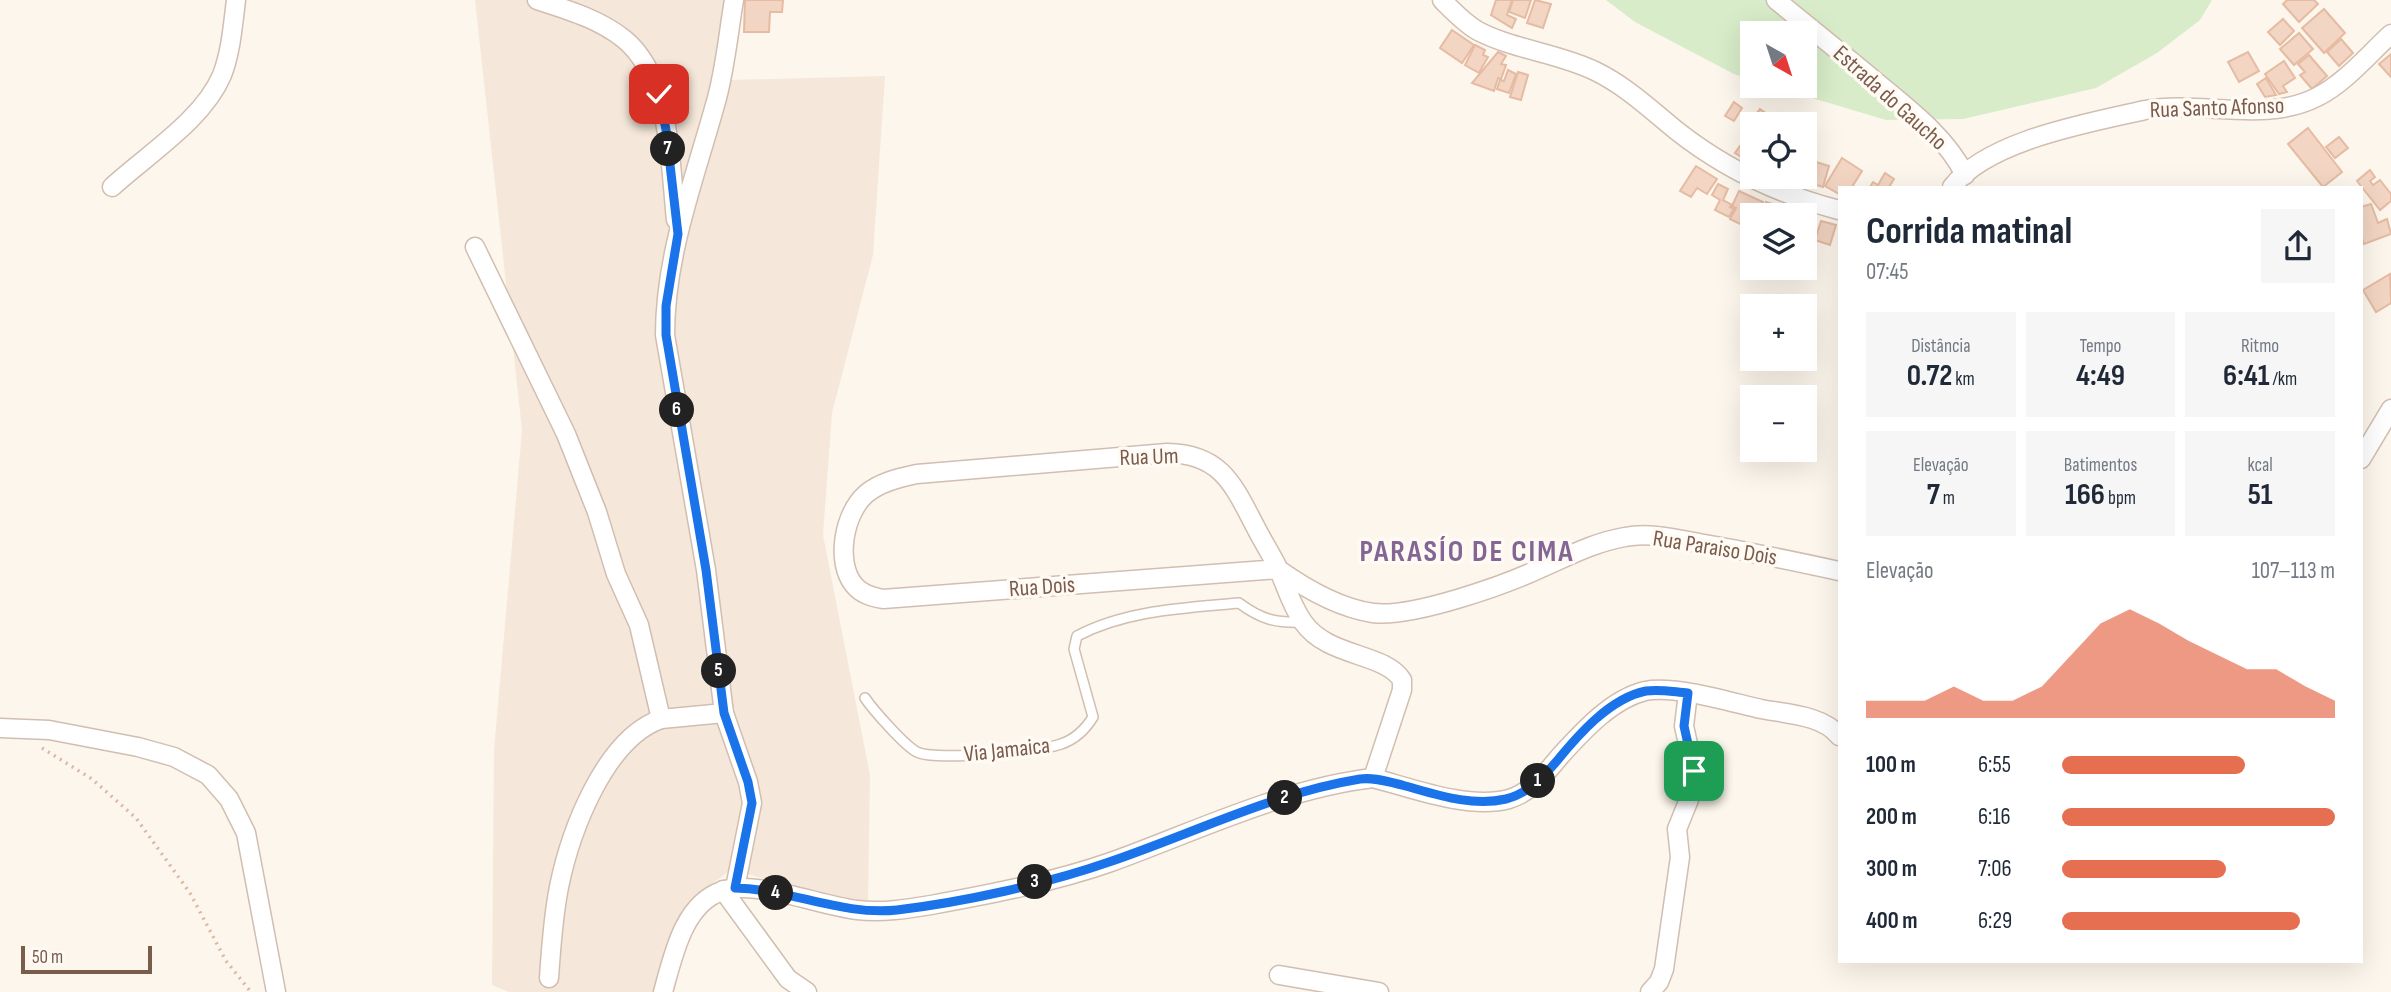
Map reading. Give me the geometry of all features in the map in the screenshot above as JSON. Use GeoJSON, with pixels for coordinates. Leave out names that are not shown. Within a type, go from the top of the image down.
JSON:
{"type":"FeatureCollection","features":[{"type":"Feature","properties":{"kind":"street"},"geometry":{"type":"LineString","coordinates":[[113,187],[194,117],[209,99],[223,72],[236,0]]}},
{"type":"Feature","properties":{"kind":"street"},"geometry":{"type":"LineString","coordinates":[[537,0],[580,14],[604,26],[626,40],[647,66],[654,79],[663,110],[678,234]]}},
{"type":"Feature","properties":{"kind":"street"},"geometry":{"type":"LineString","coordinates":[[734,0],[718,94],[678,234],[667,297],[666,335],[706,570],[724,713],[748,782],[752,803],[729,889],[788,979],[807,992]]}},
{"type":"Feature","properties":{"kind":"street"},"geometry":{"type":"LineString","coordinates":[[1442,0],[1456,15],[1479,32],[1593,70],[1614,81],[1702,149],[1746,174],[1782,191],[1838,210]]}},
{"type":"Feature","properties":{"kind":"street","name":"Estrada do Gaucho"},"geometry":{"type":"LineString","coordinates":[[1776,0],[1898,100],[1945,145],[1956,158],[1959,181]]}},
{"type":"Feature","properties":{"kind":"street","name":"Rua Santo Afonso"},"geometry":{"type":"LineString","coordinates":[[1959,181],[2000,151],[2020,143],[2145,110],[2164,106],[2256,110],[2290,107],[2306,102],[2337,83],[2391,34]]}},
{"type":"Feature","properties":{"kind":"street"},"geometry":{"type":"LineString","coordinates":[[475,247],[566,434],[593,501],[617,574],[639,625],[661,719]]}},
{"type":"Feature","properties":{"kind":"street"},"geometry":{"type":"LineString","coordinates":[[2363,456],[2391,409]]}},
{"type":"Feature","properties":{"kind":"street","name":"Rua Um"},"geometry":{"type":"LineString","coordinates":[[844,543],[848,523],[859,501],[873,489],[903,477],[965,469],[1181,454],[1209,463],[1231,480],[1303,622],[1323,642],[1392,669],[1402,680],[1402,690],[1373,778]]}},
{"type":"Feature","properties":{"kind":"street","name":"Rua Paraiso Dois"},"geometry":{"type":"LineString","coordinates":[[1278,569],[1299,584],[1339,603],[1361,610],[1385,613],[1421,608],[1497,585],[1587,547],[1627,536],[1674,539],[1838,571]]}},
{"type":"Feature","properties":{"kind":"street","name":"Rua Dois"},"geometry":{"type":"LineString","coordinates":[[844,543],[848,574],[854,585],[863,593],[883,599],[1278,569]]}},
{"type":"Feature","properties":{"kind":"street"},"geometry":{"type":"LineString","coordinates":[[663,992],[691,916],[705,901],[729,889],[763,891],[873,911],[895,910],[965,899],[1107,863],[1307,791],[1373,778],[1467,801],[1508,799],[1542,778],[1592,724],[1630,697],[1656,690],[1688,693],[1818,721],[1838,734]]}},
{"type":"Feature","properties":{"kind":"street"},"geometry":{"type":"LineString","coordinates":[[1650,992],[1659,982],[1664,969],[1680,857],[1677,829],[1694,787],[1694,771],[1684,726],[1688,693]]}},
{"type":"Feature","properties":{"kind":"street"},"geometry":{"type":"LineString","coordinates":[[549,978],[559,888],[565,861],[592,794],[620,748],[639,729],[661,719],[724,713]]}},
{"type":"Feature","properties":{"kind":"street"},"geometry":{"type":"LineString","coordinates":[[5,728],[49,730],[138,747],[194,765],[220,786],[238,813],[246,834],[276,992]]}},
{"type":"Feature","properties":{"kind":"street"},"geometry":{"type":"LineString","coordinates":[[1279,975],[1379,992]]}},
{"type":"Feature","properties":{"kind":"lane","name":"Via Jamaica"},"geometry":{"type":"LineString","coordinates":[[865,698],[877,715],[918,753],[953,756],[1041,750],[1064,744],[1084,732],[1093,717],[1074,649],[1077,636],[1097,626],[1141,614],[1239,604],[1253,614],[1278,623],[1303,622]]}},
{"type":"Feature","properties":{"kind":"path"},"geometry":{"type":"LineString","coordinates":[[5,728],[92,779],[136,818],[190,893],[226,961],[251,992]]}},
{"type":"Feature","properties":{"kind":"shaded area"},"geometry":{"type":"Polygon","coordinates":[[[475,0],[733,0],[728,80],[885,76],[873,255],[832,413],[823,535],[870,775],[868,902],[803,891],[732,869],[693,898],[668,953],[655,992],[509,992],[492,985],[494,750],[522,430],[475,0]]]}},
{"type":"Feature","properties":{"kind":"green space"},"geometry":{"type":"Polygon","coordinates":[[[1606,0],[2212,0],[2200,20],[2157,53],[2096,88],[1963,119],[1886,120],[1812,98],[1817,98],[1817,21],[1740,21],[1740,76],[1635,22],[1606,0]]]}},
{"type":"Feature","properties":{"kind":"building"},"geometry":{"type":"Polygon","coordinates":[[[745,0],[783,0],[782,12],[770,12],[769,32],[744,32],[745,0]]]}},
{"type":"Feature","properties":{"kind":"building"},"geometry":{"type":"Polygon","coordinates":[[[1496,0],[1512,0],[1507,15],[1516,19],[1512,28],[1491,15],[1496,0]]]}},
{"type":"Feature","properties":{"kind":"building"},"geometry":{"type":"Polygon","coordinates":[[[1513,0],[1531,0],[1525,18],[1509,12],[1513,0]]]}},
{"type":"Feature","properties":{"kind":"building"},"geometry":{"type":"Polygon","coordinates":[[[1535,0],[1551,4],[1543,28],[1527,23],[1535,0]]]}},
{"type":"Feature","properties":{"kind":"building"},"geometry":{"type":"Polygon","coordinates":[[[2287,0],[2314,0],[2318,4],[2299,22],[2283,4],[2287,0]]]}},
{"type":"Feature","properties":{"kind":"building"},"geometry":{"type":"Polygon","coordinates":[[[2324,9],[2345,33],[2324,53],[2302,28],[2324,9]]]}},
{"type":"Feature","properties":{"kind":"building"},"geometry":{"type":"Polygon","coordinates":[[[2283,19],[2294,31],[2280,45],[2268,32],[2283,19]]]}},
{"type":"Feature","properties":{"kind":"building"},"geometry":{"type":"Polygon","coordinates":[[[1452,30],[1474,45],[1462,63],[1440,48],[1452,30]]]}},
{"type":"Feature","properties":{"kind":"building"},"geometry":{"type":"Polygon","coordinates":[[[2299,33],[2313,49],[2294,65],[2280,49],[2299,33]]]}},
{"type":"Feature","properties":{"kind":"building"},"geometry":{"type":"Polygon","coordinates":[[[2341,39],[2353,53],[2339,66],[2327,52],[2341,39]]]}},
{"type":"Feature","properties":{"kind":"building"},"geometry":{"type":"Polygon","coordinates":[[[1475,45],[1485,50],[1483,55],[1488,57],[1479,73],[1465,65],[1475,45]]]}},
{"type":"Feature","properties":{"kind":"building"},"geometry":{"type":"Polygon","coordinates":[[[1498,52],[1506,56],[1501,64],[1506,65],[1494,91],[1472,83],[1498,52]]]}},
{"type":"Feature","properties":{"kind":"building"},"geometry":{"type":"Polygon","coordinates":[[[2248,52],[2259,71],[2239,82],[2228,62],[2248,52]]]}},
{"type":"Feature","properties":{"kind":"building"},"geometry":{"type":"Polygon","coordinates":[[[2391,54],[2391,77],[2379,64],[2391,54]]]}},
{"type":"Feature","properties":{"kind":"building"},"geometry":{"type":"Polygon","coordinates":[[[2309,55],[2327,76],[2312,89],[2300,75],[2305,72],[2298,64],[2309,55]]]}},
{"type":"Feature","properties":{"kind":"building"},"geometry":{"type":"Polygon","coordinates":[[[2284,61],[2295,78],[2283,86],[2287,92],[2279,94],[2265,74],[2284,61]]]}},
{"type":"Feature","properties":{"kind":"building"},"geometry":{"type":"Polygon","coordinates":[[[1508,70],[1516,74],[1509,93],[1497,89],[1508,70]]]}},
{"type":"Feature","properties":{"kind":"building"},"geometry":{"type":"Polygon","coordinates":[[[1518,72],[1528,75],[1521,100],[1510,97],[1518,72]]]}},
{"type":"Feature","properties":{"kind":"building"},"geometry":{"type":"Polygon","coordinates":[[[2266,78],[2276,95],[2265,97],[2257,84],[2266,78]]]}},
{"type":"Feature","properties":{"kind":"building"},"geometry":{"type":"Polygon","coordinates":[[[1734,102],[1742,108],[1734,121],[1725,116],[1734,102]]]}},
{"type":"Feature","properties":{"kind":"building"},"geometry":{"type":"Polygon","coordinates":[[[2308,128],[2342,172],[2322,186],[2288,144],[2308,128]]]}},
{"type":"Feature","properties":{"kind":"building"},"geometry":{"type":"Polygon","coordinates":[[[2339,137],[2348,148],[2335,158],[2326,147],[2339,137]]]}},
{"type":"Feature","properties":{"kind":"building"},"geometry":{"type":"Polygon","coordinates":[[[1842,158],[1862,171],[1853,186],[1838,186],[1838,193],[1825,186],[1842,158]]]}},
{"type":"Feature","properties":{"kind":"building"},"geometry":{"type":"Polygon","coordinates":[[[1817,162],[1829,166],[1823,187],[1817,185],[1817,162]]]}},
{"type":"Feature","properties":{"kind":"building"},"geometry":{"type":"Polygon","coordinates":[[[1696,166],[1717,179],[1707,194],[1697,188],[1691,197],[1680,191],[1696,166]]]}},
{"type":"Feature","properties":{"kind":"building"},"geometry":{"type":"Polygon","coordinates":[[[2370,170],[2375,177],[2370,181],[2373,185],[2380,180],[2391,194],[2391,201],[2380,210],[2357,181],[2370,170]]]}},
{"type":"Feature","properties":{"kind":"building"},"geometry":{"type":"Polygon","coordinates":[[[1885,173],[1894,179],[1890,186],[1871,186],[1873,182],[1878,185],[1885,173]]]}},
{"type":"Feature","properties":{"kind":"building"},"geometry":{"type":"Polygon","coordinates":[[[1718,184],[1728,189],[1723,200],[1734,209],[1729,217],[1715,210],[1720,200],[1712,195],[1718,184]]]}},
{"type":"Feature","properties":{"kind":"building"},"geometry":{"type":"Polygon","coordinates":[[[1739,191],[1763,202],[1740,203],[1740,224],[1730,219],[1736,208],[1732,206],[1739,191]]]}},
{"type":"Feature","properties":{"kind":"building"},"geometry":{"type":"Polygon","coordinates":[[[2371,204],[2378,223],[2387,219],[2391,234],[2364,244],[2363,206],[2371,204]]]}},
{"type":"Feature","properties":{"kind":"building"},"geometry":{"type":"Polygon","coordinates":[[[1821,221],[1836,225],[1830,245],[1817,241],[1821,221]]]}},
{"type":"Feature","properties":{"kind":"building"},"geometry":{"type":"Polygon","coordinates":[[[2390,274],[2391,303],[2376,312],[2363,290],[2390,274]]]}},
{"type":"Feature","properties":{"kind":"district","name":"PARASÍO DE CIMA"},"geometry":{"type":"Point","coordinates":[1467,552]}},
{"type":"Feature","properties":{"kind":"route"},"geometry":{"type":"LineString","coordinates":[[659,94],[678,234],[668,287],[666,335],[706,570],[724,713],[748,782],[752,803],[735,888],[747,888],[856,910],[895,910],[965,899],[1073,873],[1307,791],[1343,782],[1373,778],[1467,801],[1508,799],[1530,788],[1542,778],[1592,724],[1617,704],[1643,691],[1688,693],[1684,726],[1694,771]]}}]}
